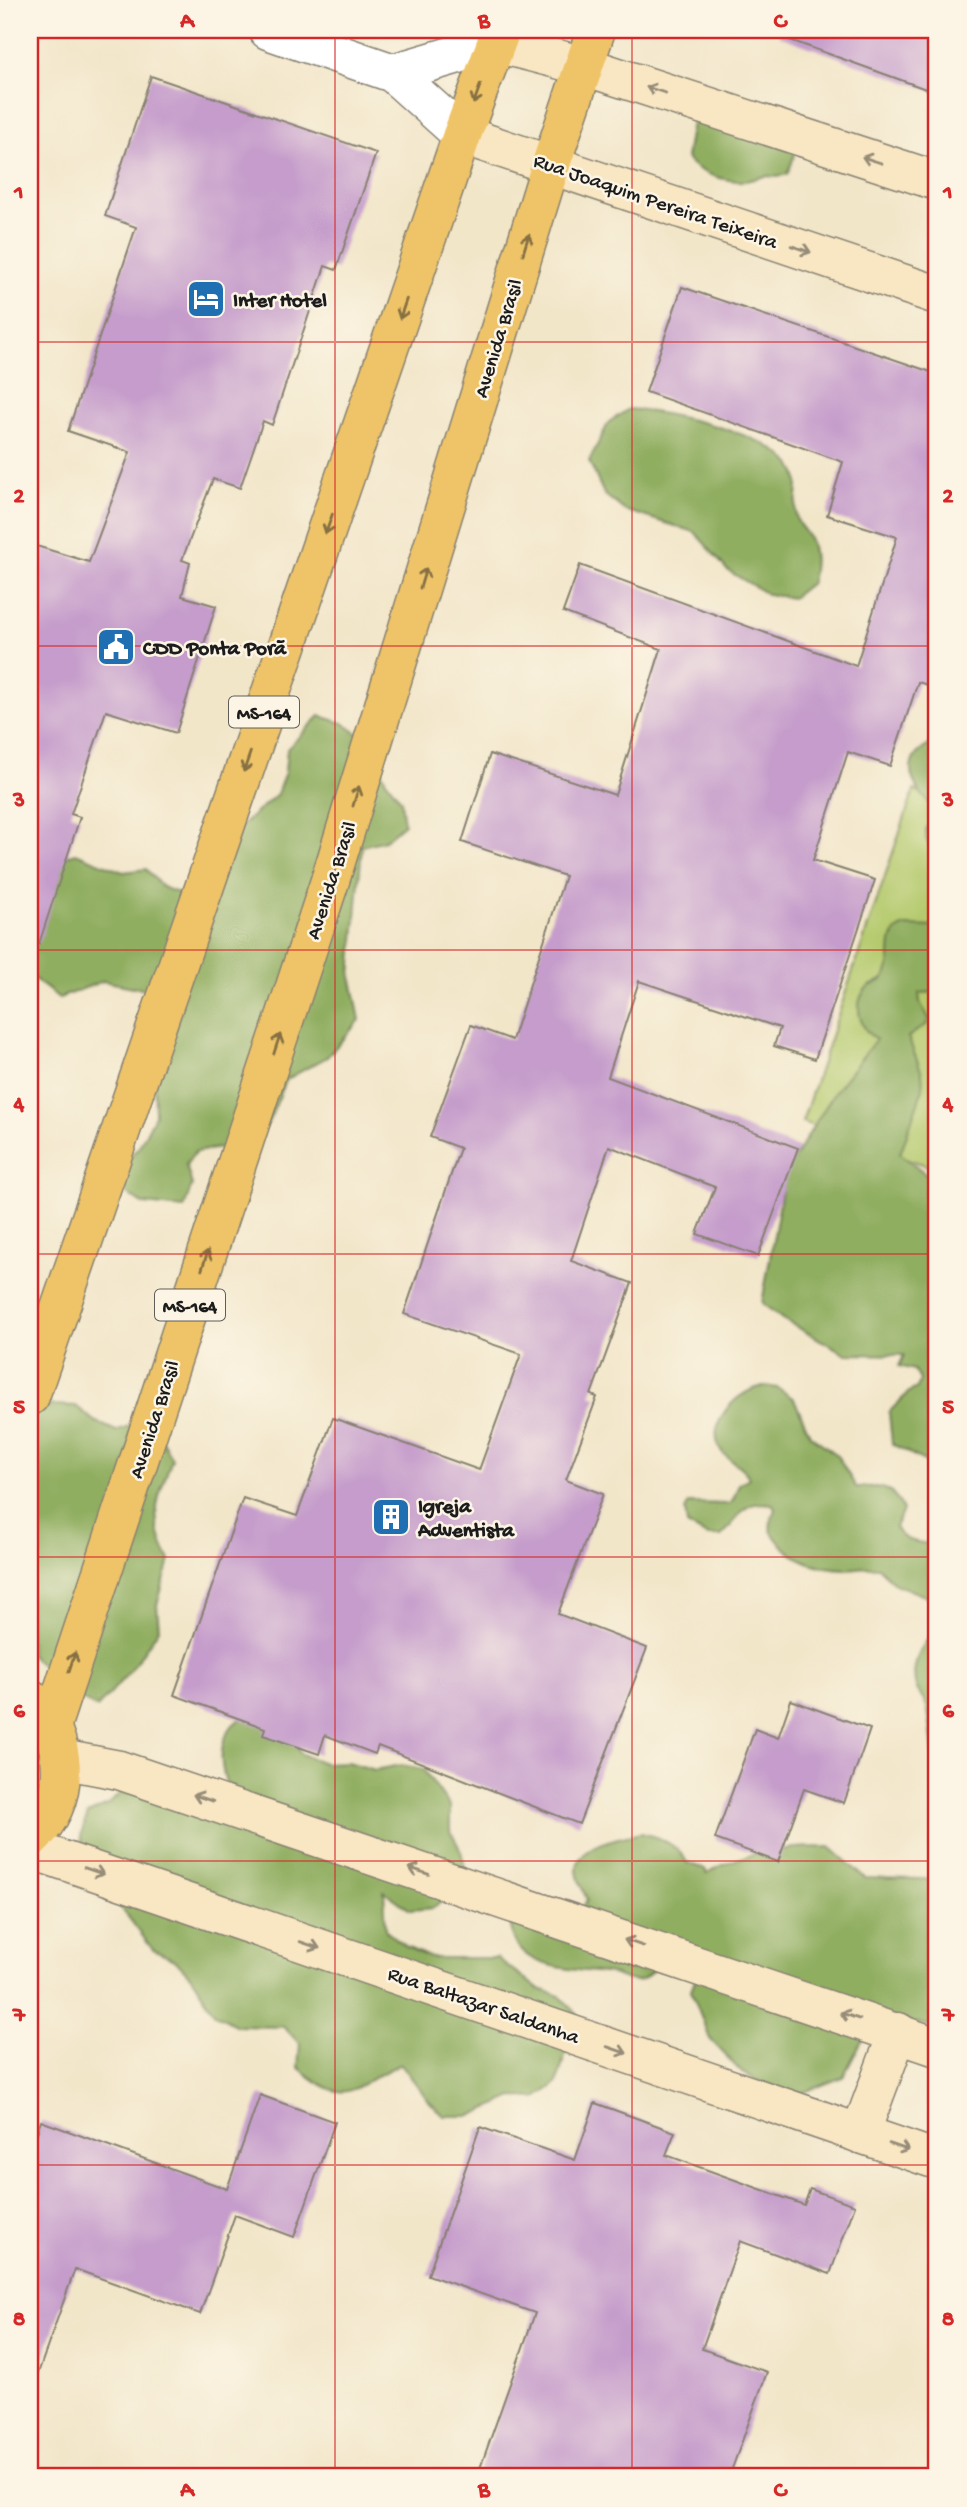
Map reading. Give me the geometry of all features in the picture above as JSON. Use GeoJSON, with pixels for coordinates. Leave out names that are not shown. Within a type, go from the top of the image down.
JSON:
{"type":"FeatureCollection","features":[{"type":"Feature","properties":{"kind":"main road","name":"Avenida Brasil"},"geometry":{"type":"LineString","coordinates":[[47,1728],[329,884],[551,164],[596,30]]}},
{"type":"Feature","properties":{"kind":"main road"},"geometry":{"type":"LineString","coordinates":[[499,36],[937,181]]}},
{"type":"Feature","properties":{"kind":"main road","name":"MS-164"},"geometry":{"type":"LineString","coordinates":[[30,1396],[462,135],[499,36]]}},
{"type":"Feature","properties":{"kind":"main road","name":"Rua Joaquim Pereira Teixeira"},"geometry":{"type":"LineString","coordinates":[[462,135],[937,295]]}},
{"type":"Feature","properties":{"kind":"main road"},"geometry":{"type":"LineString","coordinates":[[47,1728],[120,1770],[937,2047]]}},
{"type":"Feature","properties":{"kind":"main road","name":"MS-164"},"geometry":{"type":"LineString","coordinates":[[30,1839],[46,1822],[59,1792],[47,1728]]}},
{"type":"Feature","properties":{"kind":"main road","name":"Rua Baltazar Saldanha"},"geometry":{"type":"LineString","coordinates":[[30,1849],[937,2160]]}},
{"type":"Feature","properties":{"kind":"main road"},"geometry":{"type":"LineString","coordinates":[[860,2134],[898,2032]]}},
{"type":"Feature","properties":{"kind":"street","name":"Rua Joaquim Pereira Teixeira"},"geometry":{"type":"LineString","coordinates":[[268,30],[393,73],[462,135]]}},
{"type":"Feature","properties":{"kind":"street"},"geometry":{"type":"LineString","coordinates":[[393,73],[499,36]]}},
{"type":"Feature","properties":{"kind":"green space"},"geometry":{"type":"Polygon","coordinates":[[[693,115],[796,151],[788,173],[778,177],[765,176],[738,181],[713,176],[691,164],[686,158],[693,115]]]}},
{"type":"Feature","properties":{"kind":"green space"},"geometry":{"type":"Polygon","coordinates":[[[629,409],[723,428],[772,449],[789,461],[798,481],[797,519],[812,548],[811,583],[792,598],[767,594],[727,570],[695,532],[624,510],[604,494],[589,461],[609,422],[629,409]]]}},
{"type":"Feature","properties":{"kind":"green space"},"geometry":{"type":"Polygon","coordinates":[[[320,716],[343,723],[363,737],[386,780],[401,800],[404,824],[385,840],[362,846],[351,975],[360,1020],[327,1057],[287,1079],[268,1123],[250,1143],[195,1152],[186,1165],[192,1185],[184,1208],[143,1204],[126,1193],[120,1167],[139,1147],[155,1115],[154,1069],[176,1027],[148,990],[103,981],[59,998],[33,978],[30,973],[30,867],[76,853],[123,872],[146,869],[162,887],[186,896],[242,825],[277,794],[285,772],[287,749],[320,716]]]}},
{"type":"Feature","properties":{"kind":"green space"},"geometry":{"type":"Polygon","coordinates":[[[937,740],[937,811],[915,784],[911,769],[918,753],[937,740]]]}},
{"type":"Feature","properties":{"kind":"green space"},"geometry":{"type":"Polygon","coordinates":[[[914,790],[937,799],[937,1169],[802,1122],[914,790]]]}},
{"type":"Feature","properties":{"kind":"green space"},"geometry":{"type":"Polygon","coordinates":[[[937,817],[937,859],[926,839],[926,828],[937,817]]]}},
{"type":"Feature","properties":{"kind":"green space"},"geometry":{"type":"Polygon","coordinates":[[[906,926],[937,927],[937,992],[919,993],[920,1003],[929,1018],[927,1024],[908,1037],[922,1073],[923,1088],[900,1154],[937,1182],[937,1460],[926,1462],[892,1444],[889,1412],[910,1391],[917,1388],[920,1380],[914,1370],[899,1366],[904,1355],[846,1354],[782,1319],[762,1303],[785,1173],[834,1093],[876,1039],[862,1023],[859,1003],[865,990],[885,976],[894,934],[906,926]]]}},
{"type":"Feature","properties":{"kind":"green space"},"geometry":{"type":"Polygon","coordinates":[[[765,1386],[778,1388],[794,1399],[810,1435],[836,1454],[856,1487],[879,1487],[895,1496],[903,1511],[895,1527],[898,1533],[913,1541],[937,1545],[937,1601],[895,1584],[878,1567],[827,1567],[794,1555],[786,1550],[771,1530],[775,1509],[772,1504],[761,1503],[747,1507],[721,1536],[707,1536],[687,1525],[685,1510],[689,1503],[729,1504],[739,1484],[749,1478],[722,1452],[717,1442],[717,1431],[720,1420],[734,1401],[765,1386]]]}},
{"type":"Feature","properties":{"kind":"green space"},"geometry":{"type":"Polygon","coordinates":[[[52,1405],[76,1406],[94,1421],[116,1431],[139,1422],[160,1437],[172,1459],[157,1509],[158,1532],[170,1560],[157,1605],[159,1629],[131,1670],[97,1708],[76,1696],[30,1655],[30,1567],[33,1563],[30,1555],[30,1417],[52,1405]]]}},
{"type":"Feature","properties":{"kind":"green space"},"geometry":{"type":"Polygon","coordinates":[[[937,1630],[937,1769],[926,1705],[917,1689],[914,1673],[922,1648],[937,1630]]]}},
{"type":"Feature","properties":{"kind":"green space"},"geometry":{"type":"Polygon","coordinates":[[[249,1712],[290,1733],[301,1754],[324,1763],[348,1762],[375,1770],[401,1765],[423,1769],[450,1806],[450,1830],[461,1851],[467,1875],[452,1894],[433,1908],[410,1910],[384,1891],[386,1931],[406,1947],[431,1958],[497,1958],[537,1988],[560,1996],[577,2014],[557,2083],[537,2098],[513,2097],[471,2116],[444,2116],[428,2100],[401,2064],[350,2090],[329,2088],[298,2067],[300,2044],[284,2027],[237,2026],[215,2014],[191,1977],[175,1960],[153,1950],[84,1858],[81,1835],[87,1814],[108,1805],[141,1773],[229,1791],[222,1766],[224,1742],[232,1726],[249,1712]]]}},
{"type":"Feature","properties":{"kind":"green space"},"geometry":{"type":"Polygon","coordinates":[[[641,1833],[668,1843],[679,1851],[687,1863],[705,1869],[707,1873],[737,1859],[767,1851],[830,1847],[865,1878],[925,1879],[937,1883],[937,2028],[875,2015],[843,2077],[792,2097],[742,2073],[710,2039],[691,1990],[696,1977],[654,1969],[645,1978],[634,1981],[610,1974],[549,1965],[523,1952],[515,1941],[511,1926],[521,1921],[568,1929],[587,1900],[577,1872],[582,1856],[597,1845],[641,1833]]]}},
{"type":"Feature","properties":{"kind":"building"},"geometry":{"type":"Polygon","coordinates":[[[780,30],[937,30],[937,93],[779,36],[780,30]]]}},
{"type":"Feature","properties":{"kind":"building","name":"Inter Hotel"},"geometry":{"type":"Polygon","coordinates":[[[151,76],[376,153],[336,270],[325,266],[272,425],[263,421],[240,488],[213,479],[182,560],[190,563],[182,596],[216,606],[176,733],[106,711],[71,814],[80,817],[39,944],[30,943],[30,544],[89,562],[130,452],[68,431],[136,227],[105,216],[151,76]]]}},
{"type":"Feature","properties":{"kind":"building"},"geometry":{"type":"Polygon","coordinates":[[[682,287],[937,374],[937,688],[918,682],[890,766],[848,752],[813,860],[875,880],[815,1059],[774,1046],[780,1028],[639,981],[608,1077],[798,1148],[758,1256],[697,1234],[715,1187],[609,1146],[571,1261],[632,1283],[591,1395],[597,1397],[566,1480],[603,1494],[558,1614],[647,1648],[579,1824],[378,1746],[375,1754],[325,1735],[319,1754],[263,1735],[265,1728],[174,1695],[243,1498],[297,1516],[333,1418],[479,1470],[521,1354],[404,1314],[460,1148],[430,1137],[471,1025],[512,1040],[565,876],[462,842],[490,754],[615,795],[661,649],[563,612],[580,565],[856,666],[897,537],[827,515],[843,462],[646,392],[682,287]]]}},
{"type":"Feature","properties":{"kind":"building"},"geometry":{"type":"Polygon","coordinates":[[[791,1700],[870,1729],[844,1803],[804,1789],[778,1862],[715,1839],[755,1729],[778,1738],[791,1700]]]}},
{"type":"Feature","properties":{"kind":"building"},"geometry":{"type":"Polygon","coordinates":[[[260,2095],[335,2122],[294,2237],[235,2215],[200,2314],[75,2269],[36,2379],[30,2378],[30,2154],[41,2121],[227,2189],[260,2095]]]}},
{"type":"Feature","properties":{"kind":"building"},"geometry":{"type":"Polygon","coordinates":[[[595,2103],[675,2132],[666,2155],[804,2205],[810,2189],[855,2205],[830,2274],[740,2241],[702,2349],[767,2372],[729,2477],[477,2477],[535,2313],[428,2275],[480,2127],[575,2160],[595,2103]]]}},
{"type":"Feature","properties":{"kind":"place","name":"Inter Hotel"},"geometry":{"type":"Point","coordinates":[206,299]}},
{"type":"Feature","properties":{"kind":"place","name":"CDD Ponta Porã"},"geometry":{"type":"Point","coordinates":[116,647]}},
{"type":"Feature","properties":{"kind":"place","name":"Igreja Adventista"},"geometry":{"type":"Point","coordinates":[391,1517]}}]}
